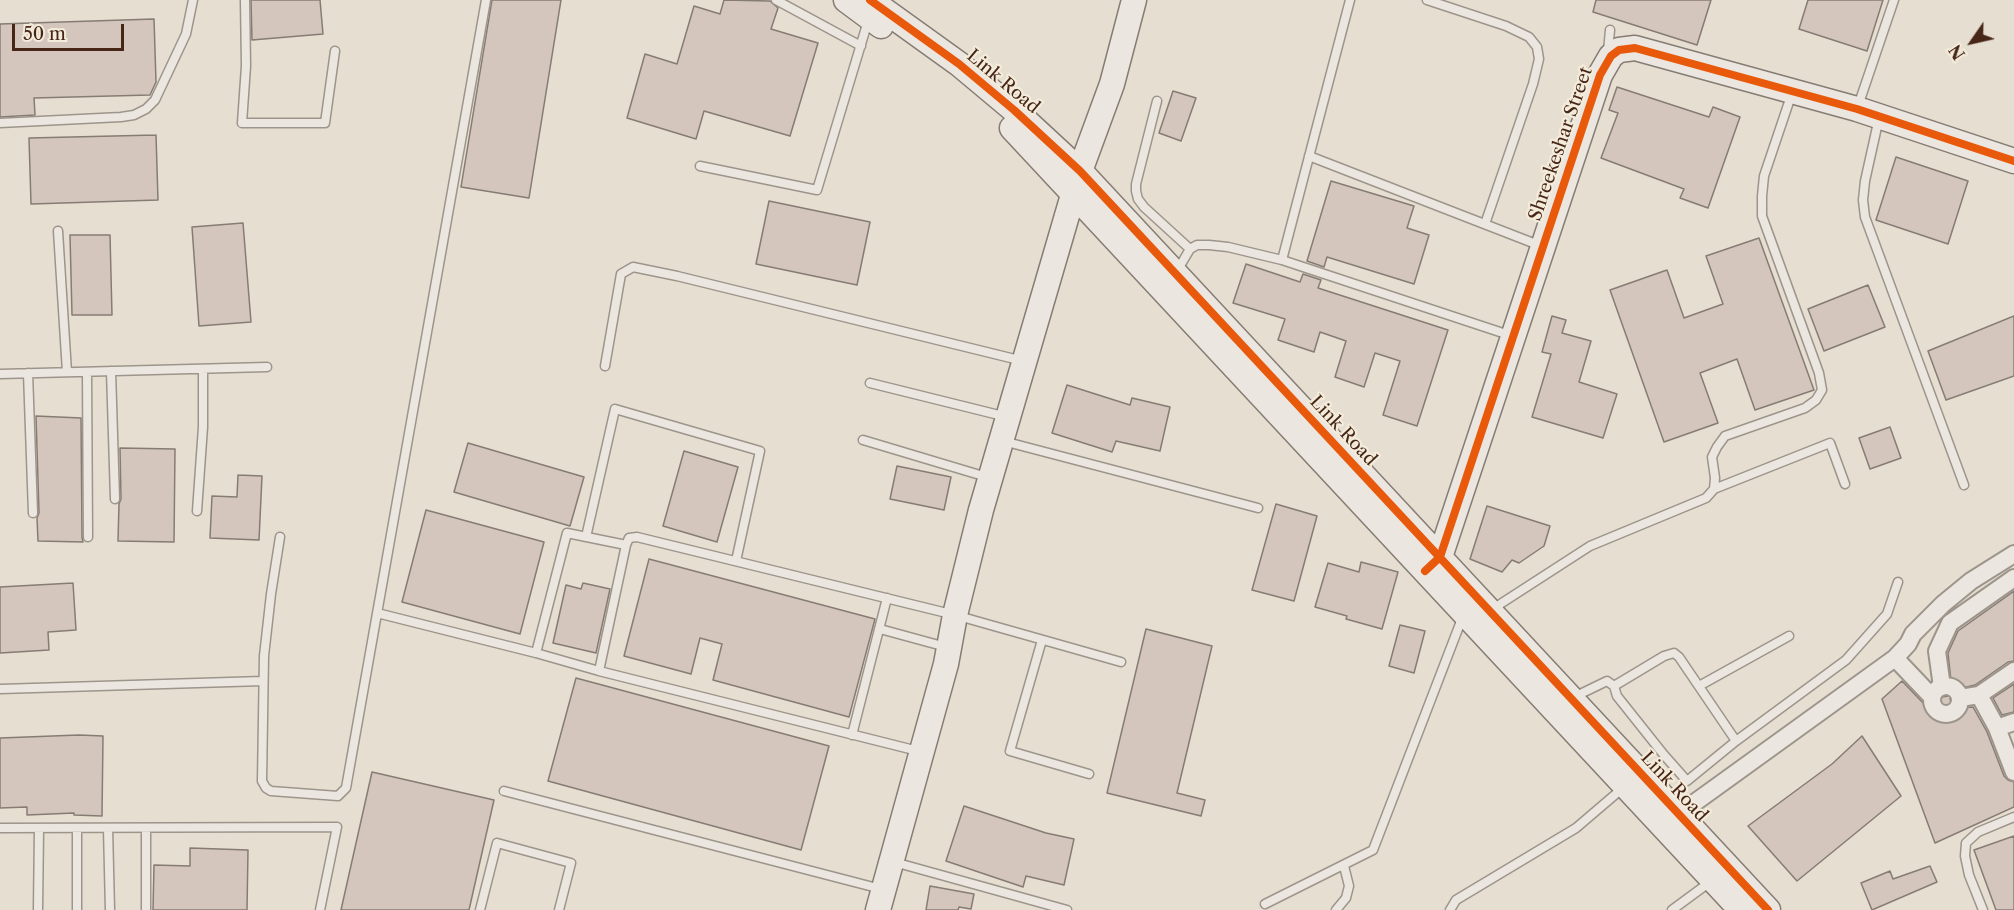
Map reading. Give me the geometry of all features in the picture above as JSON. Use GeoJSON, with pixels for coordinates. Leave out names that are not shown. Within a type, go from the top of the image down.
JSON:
{"type":"FeatureCollection","features":[{"type":"Feature","properties":{"kind":"street","name":"Link Road"},"geometry":{"type":"LineString","coordinates":[[846,0],[870,9],[970,91],[1077,182],[1176,274],[1432,564],[1464,613],[1633,779],[1671,820],[1768,910]]}},
{"type":"Feature","properties":{"kind":"street"},"geometry":{"type":"LineString","coordinates":[[881,900],[949,648],[955,615],[990,478],[1077,182],[1112,84],[1134,0]]}},
{"type":"Feature","properties":{"kind":"street","name":"Shreekeshar Street"},"geometry":{"type":"LineString","coordinates":[[1432,564],[1543,247],[1600,75],[1606,61],[1619,51],[1635,48],[1857,109],[2014,162]]}},
{"type":"Feature","properties":{"kind":"street","name":"Link Road"},"geometry":{"type":"LineString","coordinates":[[1077,182],[1432,564],[1490,611],[1571,698],[1633,779]]}},
{"type":"Feature","properties":{"kind":"street"},"geometry":{"type":"LineString","coordinates":[[1671,820],[1895,658],[1908,645],[1913,634],[1943,604],[1971,581],[2014,554]]}},
{"type":"Feature","properties":{"kind":"street"},"geometry":{"type":"LineString","coordinates":[[1937,692],[1952,687],[1960,698],[1956,711],[1943,714],[1933,706],[1937,692],[1937,651],[1950,623],[2014,578]]}},
{"type":"Feature","properties":{"kind":"street"},"geometry":{"type":"LineString","coordinates":[[1895,658],[1937,692]]}},
{"type":"Feature","properties":{"kind":"street"},"geometry":{"type":"LineString","coordinates":[[1960,698],[1978,695],[2014,671]]}},
{"type":"Feature","properties":{"kind":"street"},"geometry":{"type":"LineString","coordinates":[[1978,695],[1997,728],[2014,772]]}},
{"type":"Feature","properties":{"kind":"street"},"geometry":{"type":"LineString","coordinates":[[1997,728],[2014,722]]}},
{"type":"Feature","properties":{"kind":"street","name":"Link Road"},"geometry":{"type":"LineString","coordinates":[[1671,820],[1712,880],[1741,910]]}},
{"type":"Feature","properties":{"kind":"lane"},"geometry":{"type":"LineString","coordinates":[[0,123],[122,117],[134,115],[146,109],[155,100],[186,34],[193,0]]}},
{"type":"Feature","properties":{"kind":"lane"},"geometry":{"type":"LineString","coordinates":[[245,0],[246,66],[242,123],[325,123],[335,51]]}},
{"type":"Feature","properties":{"kind":"lane"},"geometry":{"type":"LineString","coordinates":[[280,537],[264,656],[262,781],[271,791],[338,796],[346,788],[486,0]]}},
{"type":"Feature","properties":{"kind":"lane"},"geometry":{"type":"LineString","coordinates":[[776,0],[861,46]]}},
{"type":"Feature","properties":{"kind":"lane"},"geometry":{"type":"LineString","coordinates":[[1282,260],[1350,0]]}},
{"type":"Feature","properties":{"kind":"lane"},"geometry":{"type":"LineString","coordinates":[[1427,0],[1506,26],[1529,37],[1537,46],[1539,59],[1533,84],[1485,224]]}},
{"type":"Feature","properties":{"kind":"lane"},"geometry":{"type":"LineString","coordinates":[[1857,109],[1894,0]]}},
{"type":"Feature","properties":{"kind":"lane"},"geometry":{"type":"LineString","coordinates":[[700,166],[817,190],[870,9]]}},
{"type":"Feature","properties":{"kind":"lane"},"geometry":{"type":"LineString","coordinates":[[1606,61],[1610,30]]}},
{"type":"Feature","properties":{"kind":"lane"},"geometry":{"type":"LineString","coordinates":[[1714,489],[1712,457],[1725,436],[1804,408],[1816,400],[1822,390],[1819,373],[1762,216],[1764,176],[1793,93]]}},
{"type":"Feature","properties":{"kind":"lane"},"geometry":{"type":"LineString","coordinates":[[1157,101],[1136,191],[1144,207],[1190,249]]}},
{"type":"Feature","properties":{"kind":"lane"},"geometry":{"type":"LineString","coordinates":[[1880,117],[1865,181],[1864,217],[1964,485]]}},
{"type":"Feature","properties":{"kind":"lane"},"geometry":{"type":"LineString","coordinates":[[1310,156],[1543,247]]}},
{"type":"Feature","properties":{"kind":"lane"},"geometry":{"type":"LineString","coordinates":[[58,231],[67,372]]}},
{"type":"Feature","properties":{"kind":"lane"},"geometry":{"type":"LineString","coordinates":[[1176,274],[1190,249],[1209,245],[1228,247],[1282,260],[1512,336]]}},
{"type":"Feature","properties":{"kind":"lane"},"geometry":{"type":"LineString","coordinates":[[605,366],[621,274],[633,267],[1024,361]]}},
{"type":"Feature","properties":{"kind":"lane"},"geometry":{"type":"LineString","coordinates":[[0,371],[28,373],[267,367]]}},
{"type":"Feature","properties":{"kind":"lane"},"geometry":{"type":"LineString","coordinates":[[197,511],[203,427],[203,369]]}},
{"type":"Feature","properties":{"kind":"lane"},"geometry":{"type":"LineString","coordinates":[[111,371],[116,498]]}},
{"type":"Feature","properties":{"kind":"lane"},"geometry":{"type":"LineString","coordinates":[[87,372],[88,537]]}},
{"type":"Feature","properties":{"kind":"lane"},"geometry":{"type":"LineString","coordinates":[[28,373],[33,513]]}},
{"type":"Feature","properties":{"kind":"lane"},"geometry":{"type":"LineString","coordinates":[[870,383],[1008,417]]}},
{"type":"Feature","properties":{"kind":"lane"},"geometry":{"type":"LineString","coordinates":[[586,537],[615,409],[760,451],[736,561]]}},
{"type":"Feature","properties":{"kind":"lane"},"geometry":{"type":"LineString","coordinates":[[863,440],[990,478]]}},
{"type":"Feature","properties":{"kind":"lane"},"geometry":{"type":"LineString","coordinates":[[1001,440],[1258,508]]}},
{"type":"Feature","properties":{"kind":"lane"},"geometry":{"type":"LineString","coordinates":[[1490,611],[1590,546],[1694,504],[1706,498],[1714,489],[1830,443],[1845,484]]}},
{"type":"Feature","properties":{"kind":"lane"},"geometry":{"type":"LineString","coordinates":[[536,653],[567,533],[626,545]]}},
{"type":"Feature","properties":{"kind":"lane"},"geometry":{"type":"LineString","coordinates":[[599,671],[626,545],[629,538],[637,537],[955,615],[1121,662]]}},
{"type":"Feature","properties":{"kind":"lane"},"geometry":{"type":"LineString","coordinates":[[1571,698],[1607,681],[1614,686],[1617,696],[1687,781],[1736,741],[1846,660],[1887,614],[1898,582]]}},
{"type":"Feature","properties":{"kind":"lane"},"geometry":{"type":"LineString","coordinates":[[852,735],[887,598]]}},
{"type":"Feature","properties":{"kind":"lane"},"geometry":{"type":"LineString","coordinates":[[377,613],[922,752]]}},
{"type":"Feature","properties":{"kind":"lane"},"geometry":{"type":"LineString","coordinates":[[1265,904],[1366,855],[1376,844],[1464,613]]}},
{"type":"Feature","properties":{"kind":"lane"},"geometry":{"type":"LineString","coordinates":[[880,629],[949,648]]}},
{"type":"Feature","properties":{"kind":"lane"},"geometry":{"type":"LineString","coordinates":[[1699,686],[1789,636]]}},
{"type":"Feature","properties":{"kind":"lane"},"geometry":{"type":"LineString","coordinates":[[1042,640],[1010,751],[1089,774]]}},
{"type":"Feature","properties":{"kind":"lane"},"geometry":{"type":"LineString","coordinates":[[1614,686],[1670,653],[1674,653],[1680,657],[1736,741]]}},
{"type":"Feature","properties":{"kind":"lane"},"geometry":{"type":"LineString","coordinates":[[0,689],[263,681]]}},
{"type":"Feature","properties":{"kind":"lane"},"geometry":{"type":"LineString","coordinates":[[1450,910],[1456,900],[1576,828],[1633,779]]}},
{"type":"Feature","properties":{"kind":"lane"},"geometry":{"type":"LineString","coordinates":[[504,791],[881,900]]}},
{"type":"Feature","properties":{"kind":"lane"},"geometry":{"type":"LineString","coordinates":[[1983,910],[1969,875],[1965,856],[1966,843],[1978,832],[2014,817]]}},
{"type":"Feature","properties":{"kind":"lane"},"geometry":{"type":"LineString","coordinates":[[0,828],[337,827],[320,910]]}},
{"type":"Feature","properties":{"kind":"lane"},"geometry":{"type":"LineString","coordinates":[[38,910],[39,828]]}},
{"type":"Feature","properties":{"kind":"lane"},"geometry":{"type":"LineString","coordinates":[[76,910],[77,828]]}},
{"type":"Feature","properties":{"kind":"lane"},"geometry":{"type":"LineString","coordinates":[[108,828],[110,910]]}},
{"type":"Feature","properties":{"kind":"lane"},"geometry":{"type":"LineString","coordinates":[[146,828],[146,910]]}},
{"type":"Feature","properties":{"kind":"lane"},"geometry":{"type":"LineString","coordinates":[[480,910],[496,843],[571,863],[559,910]]}},
{"type":"Feature","properties":{"kind":"lane"},"geometry":{"type":"LineString","coordinates":[[892,861],[1067,910]]}},
{"type":"Feature","properties":{"kind":"lane"},"geometry":{"type":"LineString","coordinates":[[1336,910],[1346,898],[1349,886],[1344,866]]}},
{"type":"Feature","properties":{"kind":"lane"},"geometry":{"type":"LineString","coordinates":[[1672,910],[1712,880]]}},
{"type":"Feature","properties":{"kind":"building"},"geometry":{"type":"Polygon","coordinates":[[[251,0],[320,0],[323,34],[252,40],[251,0]]]}},
{"type":"Feature","properties":{"kind":"building"},"geometry":{"type":"Polygon","coordinates":[[[492,0],[561,0],[529,198],[461,187],[492,0]]]}},
{"type":"Feature","properties":{"kind":"building"},"geometry":{"type":"Polygon","coordinates":[[[724,0],[770,1],[778,8],[771,29],[818,43],[790,136],[704,111],[696,139],[627,118],[645,54],[677,64],[694,6],[720,14],[724,0]]]}},
{"type":"Feature","properties":{"kind":"building"},"geometry":{"type":"Polygon","coordinates":[[[1596,0],[1711,0],[1697,45],[1593,12],[1596,0]]]}},
{"type":"Feature","properties":{"kind":"building"},"geometry":{"type":"Polygon","coordinates":[[[1808,0],[1883,0],[1867,51],[1799,29],[1808,0]]]}},
{"type":"Feature","properties":{"kind":"building"},"geometry":{"type":"Polygon","coordinates":[[[154,19],[156,82],[150,95],[34,98],[35,115],[0,117],[0,24],[154,19]]]}},
{"type":"Feature","properties":{"kind":"building"},"geometry":{"type":"Polygon","coordinates":[[[1617,87],[1709,117],[1713,107],[1740,117],[1708,208],[1680,198],[1684,189],[1601,158],[1618,113],[1609,110],[1617,87]]]}},
{"type":"Feature","properties":{"kind":"building"},"geometry":{"type":"Polygon","coordinates":[[[1173,91],[1196,98],[1181,141],[1159,133],[1173,91]]]}},
{"type":"Feature","properties":{"kind":"building"},"geometry":{"type":"Polygon","coordinates":[[[156,135],[158,200],[31,204],[29,138],[156,135]]]}},
{"type":"Feature","properties":{"kind":"building"},"geometry":{"type":"Polygon","coordinates":[[[1896,157],[1968,181],[1948,244],[1876,220],[1896,157]]]}},
{"type":"Feature","properties":{"kind":"building"},"geometry":{"type":"Polygon","coordinates":[[[1331,181],[1414,206],[1407,228],[1429,235],[1414,284],[1327,257],[1324,267],[1307,261],[1331,181]]]}},
{"type":"Feature","properties":{"kind":"building"},"geometry":{"type":"Polygon","coordinates":[[[769,201],[870,222],[857,285],[756,264],[769,201]]]}},
{"type":"Feature","properties":{"kind":"building"},"geometry":{"type":"Polygon","coordinates":[[[243,223],[251,322],[199,326],[192,227],[243,223]]]}},
{"type":"Feature","properties":{"kind":"building"},"geometry":{"type":"Polygon","coordinates":[[[70,235],[110,235],[112,315],[72,315],[70,235]]]}},
{"type":"Feature","properties":{"kind":"building"},"geometry":{"type":"Polygon","coordinates":[[[1759,238],[1814,390],[1755,410],[1737,359],[1700,373],[1718,423],[1664,442],[1610,290],[1667,270],[1684,318],[1723,304],[1706,256],[1759,238]]]}},
{"type":"Feature","properties":{"kind":"building"},"geometry":{"type":"Polygon","coordinates":[[[1246,264],[1300,282],[1303,274],[1321,280],[1318,288],[1448,330],[1417,426],[1383,415],[1400,361],[1375,353],[1364,387],[1335,377],[1346,341],[1320,332],[1314,352],[1278,340],[1285,319],[1233,303],[1246,264]]]}},
{"type":"Feature","properties":{"kind":"building"},"geometry":{"type":"Polygon","coordinates":[[[1868,285],[1885,327],[1824,351],[1808,309],[1868,285]]]}},
{"type":"Feature","properties":{"kind":"building"},"geometry":{"type":"Polygon","coordinates":[[[1552,316],[1566,320],[1562,333],[1591,341],[1579,382],[1617,394],[1603,438],[1532,417],[1551,354],[1542,352],[1552,316]]]}},
{"type":"Feature","properties":{"kind":"building"},"geometry":{"type":"Polygon","coordinates":[[[2014,316],[2014,376],[1946,400],[1928,351],[2014,316]]]}},
{"type":"Feature","properties":{"kind":"building"},"geometry":{"type":"Polygon","coordinates":[[[1067,385],[1130,405],[1132,398],[1170,407],[1160,451],[1116,441],[1112,452],[1052,433],[1067,385]]]}},
{"type":"Feature","properties":{"kind":"building"},"geometry":{"type":"Polygon","coordinates":[[[36,416],[81,418],[83,542],[38,541],[36,416]]]}},
{"type":"Feature","properties":{"kind":"building"},"geometry":{"type":"Polygon","coordinates":[[[1890,427],[1901,458],[1870,469],[1859,438],[1890,427]]]}},
{"type":"Feature","properties":{"kind":"building"},"geometry":{"type":"Polygon","coordinates":[[[468,443],[584,477],[570,526],[454,492],[468,443]]]}},
{"type":"Feature","properties":{"kind":"building"},"geometry":{"type":"Polygon","coordinates":[[[120,448],[175,449],[174,542],[118,541],[121,499],[120,448]]]}},
{"type":"Feature","properties":{"kind":"building"},"geometry":{"type":"Polygon","coordinates":[[[684,451],[738,467],[717,542],[663,526],[684,451]]]}},
{"type":"Feature","properties":{"kind":"building"},"geometry":{"type":"Polygon","coordinates":[[[897,466],[951,477],[944,510],[890,499],[897,466]]]}},
{"type":"Feature","properties":{"kind":"building"},"geometry":{"type":"Polygon","coordinates":[[[238,475],[262,476],[259,540],[210,538],[212,496],[237,497],[238,475]]]}},
{"type":"Feature","properties":{"kind":"building"},"geometry":{"type":"Polygon","coordinates":[[[1276,504],[1317,516],[1294,601],[1252,590],[1276,504]]]}},
{"type":"Feature","properties":{"kind":"building"},"geometry":{"type":"Polygon","coordinates":[[[1487,506],[1550,526],[1544,546],[1519,563],[1512,560],[1502,572],[1470,559],[1487,506]]]}},
{"type":"Feature","properties":{"kind":"building"},"geometry":{"type":"Polygon","coordinates":[[[426,510],[544,542],[520,634],[402,602],[426,510]]]}},
{"type":"Feature","properties":{"kind":"building"},"geometry":{"type":"Polygon","coordinates":[[[649,559],[875,619],[849,717],[713,680],[722,644],[700,638],[691,674],[624,656],[649,559]]]}},
{"type":"Feature","properties":{"kind":"building"},"geometry":{"type":"Polygon","coordinates":[[[1361,562],[1398,572],[1382,629],[1315,607],[1328,563],[1359,572],[1361,562]]]}},
{"type":"Feature","properties":{"kind":"building"},"geometry":{"type":"Polygon","coordinates":[[[73,583],[76,630],[48,632],[49,650],[0,653],[0,587],[73,583]]]}},
{"type":"Feature","properties":{"kind":"building"},"geometry":{"type":"Polygon","coordinates":[[[583,583],[610,589],[596,653],[553,643],[566,585],[581,589],[583,583]]]}},
{"type":"Feature","properties":{"kind":"building"},"geometry":{"type":"Polygon","coordinates":[[[2014,591],[2014,661],[2008,662],[1975,685],[1954,690],[1950,699],[1952,705],[1957,708],[1973,707],[1987,732],[2004,776],[2014,782],[2014,807],[1935,843],[1882,699],[1902,681],[1925,705],[1930,707],[1939,705],[1942,697],[1948,696],[1952,690],[1948,653],[1958,631],[2014,591]]]}},
{"type":"Feature","properties":{"kind":"building"},"geometry":{"type":"Polygon","coordinates":[[[1400,625],[1425,631],[1414,673],[1389,666],[1400,625]]]}},
{"type":"Feature","properties":{"kind":"building"},"geometry":{"type":"Polygon","coordinates":[[[1146,629],[1212,646],[1177,793],[1205,800],[1201,816],[1107,793],[1146,629]]]}},
{"type":"Feature","properties":{"kind":"building"},"geometry":{"type":"Polygon","coordinates":[[[576,678],[829,746],[801,850],[548,781],[576,678]]]}},
{"type":"Feature","properties":{"kind":"building"},"geometry":{"type":"Polygon","coordinates":[[[2014,684],[2014,712],[2002,715],[1993,698],[2014,684]]]}},
{"type":"Feature","properties":{"kind":"building"},"geometry":{"type":"Polygon","coordinates":[[[103,736],[102,816],[74,815],[74,813],[27,815],[27,807],[0,808],[0,738],[103,736]]]}},
{"type":"Feature","properties":{"kind":"building"},"geometry":{"type":"Polygon","coordinates":[[[1862,736],[1901,796],[1797,881],[1748,826],[1832,764],[1862,736]]]}},
{"type":"Feature","properties":{"kind":"building"},"geometry":{"type":"Polygon","coordinates":[[[372,772],[494,800],[469,910],[341,910],[372,772]]]}},
{"type":"Feature","properties":{"kind":"building"},"geometry":{"type":"Polygon","coordinates":[[[964,806],[1046,833],[1074,839],[1064,885],[1026,876],[1023,887],[946,861],[964,806]]]}},
{"type":"Feature","properties":{"kind":"building"},"geometry":{"type":"Polygon","coordinates":[[[2014,836],[2014,910],[1996,910],[1974,850],[2014,836]]]}},
{"type":"Feature","properties":{"kind":"building"},"geometry":{"type":"Polygon","coordinates":[[[190,848],[248,850],[247,910],[153,910],[154,865],[190,866],[190,848]]]}},
{"type":"Feature","properties":{"kind":"building"},"geometry":{"type":"Polygon","coordinates":[[[1930,866],[1937,882],[1872,910],[1861,883],[1890,871],[1893,879],[1930,866]]]}},
{"type":"Feature","properties":{"kind":"building"},"geometry":{"type":"Polygon","coordinates":[[[930,886],[974,894],[971,909],[959,907],[958,910],[926,910],[930,886]]]}},
{"type":"Feature","properties":{"kind":"cycle path"},"geometry":{"type":"LineString","coordinates":[[870,0],[959,64],[1014,110],[1080,171],[1768,910]]}},
{"type":"Feature","properties":{"kind":"cycle path"},"geometry":{"type":"LineString","coordinates":[[1425,571],[1440,557],[1600,75],[1611,56],[1619,50],[1635,48],[1857,109],[2014,161]]}}]}
